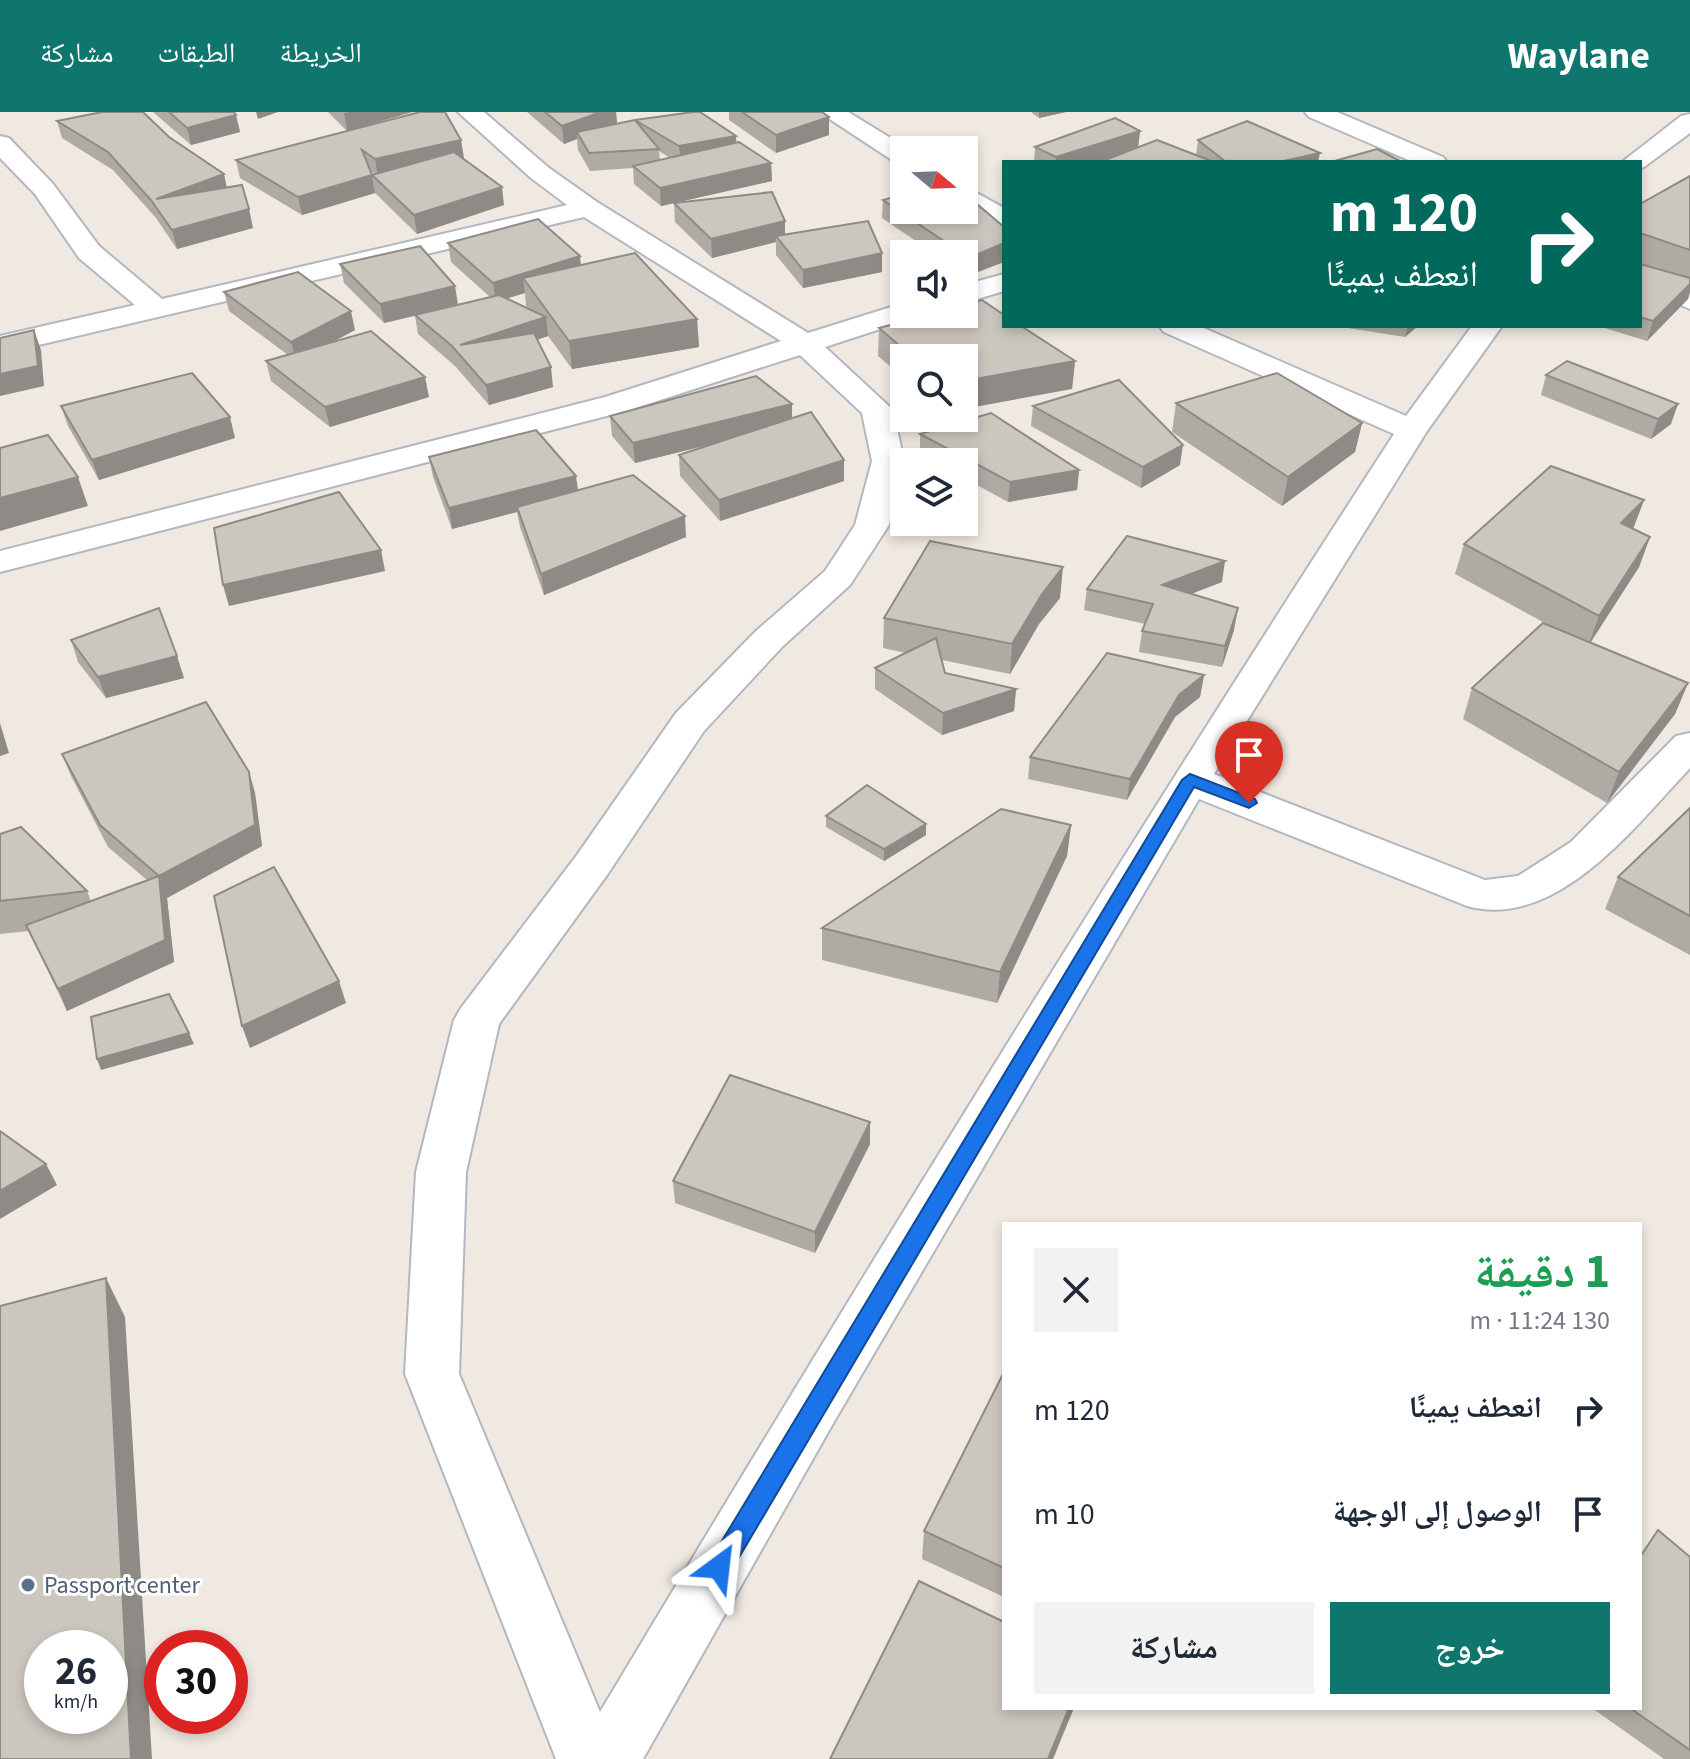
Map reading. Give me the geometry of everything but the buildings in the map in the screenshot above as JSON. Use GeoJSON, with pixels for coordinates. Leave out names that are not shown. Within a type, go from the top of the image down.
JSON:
{"type":"FeatureCollection","features":[{"type":"Feature","properties":{"kind":"street"},"geometry":{"type":"LineString","coordinates":[[470,112],[540,173],[588,208],[804,343],[877,410],[888,461],[872,525],[838,578],[769,639],[690,722],[592,865],[477,1020],[441,1172],[432,1374],[588,1759]]}},
{"type":"Feature","properties":{"kind":"street"},"geometry":{"type":"LineString","coordinates":[[831,112],[890,148]]}},
{"type":"Feature","properties":{"kind":"street"},"geometry":{"type":"LineString","coordinates":[[1317,112],[1429,160]]}},
{"type":"Feature","properties":{"kind":"street"},"geometry":{"type":"LineString","coordinates":[[1638,160],[1690,121]]}},
{"type":"Feature","properties":{"kind":"street"},"geometry":{"type":"LineString","coordinates":[[0,143],[44,189],[89,252],[158,310]]}},
{"type":"Feature","properties":{"kind":"street"},"geometry":{"type":"LineString","coordinates":[[978,203],[1002,218]]}},
{"type":"Feature","properties":{"kind":"street"},"geometry":{"type":"LineString","coordinates":[[0,345],[588,208]]}},
{"type":"Feature","properties":{"kind":"street"},"geometry":{"type":"LineString","coordinates":[[1642,279],[1690,300]]}},
{"type":"Feature","properties":{"kind":"street"},"geometry":{"type":"LineString","coordinates":[[978,290],[1002,283]]}},
{"type":"Feature","properties":{"kind":"street"},"geometry":{"type":"LineString","coordinates":[[0,562],[434,448],[615,404],[890,316]]}},
{"type":"Feature","properties":{"kind":"street"},"geometry":{"type":"LineString","coordinates":[[1179,328],[1412,430]]}},
{"type":"Feature","properties":{"kind":"street"},"geometry":{"type":"LineString","coordinates":[[608,1759],[815,1403],[1190,780],[1412,430],[1486,328]]}},
{"type":"Feature","properties":{"kind":"street"},"geometry":{"type":"LineString","coordinates":[[1190,780],[1482,895],[1528,890],[1586,852],[1690,745]]}},
{"type":"Feature","properties":{"kind":"place","name":"Passport center"},"geometry":{"type":"Point","coordinates":[28,1585]}},
{"type":"Feature","properties":{"kind":"route"},"geometry":{"type":"LineString","coordinates":[[719,1567],[1190,780],[1249,803]]}}]}
